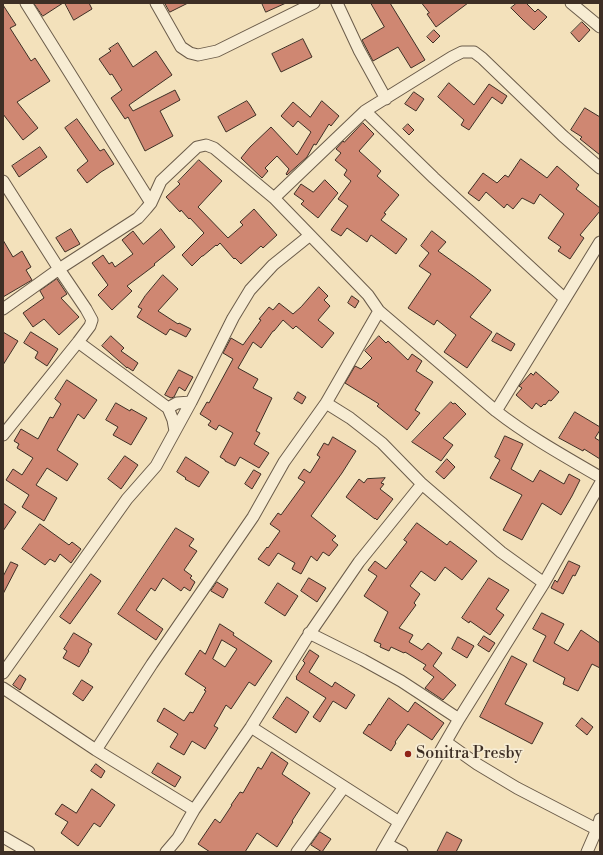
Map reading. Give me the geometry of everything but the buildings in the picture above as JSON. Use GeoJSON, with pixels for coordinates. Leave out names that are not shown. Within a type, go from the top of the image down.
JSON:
{"type":"FeatureCollection","features":[{"type":"Feature","properties":{"kind":"street"},"geometry":{"type":"LineString","coordinates":[[26,3],[151,202]]}},
{"type":"Feature","properties":{"kind":"street"},"geometry":{"type":"LineString","coordinates":[[156,3],[181,47],[190,53],[198,55],[217,52],[314,3]]}},
{"type":"Feature","properties":{"kind":"street"},"geometry":{"type":"LineString","coordinates":[[337,3],[359,50],[386,99]]}},
{"type":"Feature","properties":{"kind":"street"},"geometry":{"type":"LineString","coordinates":[[571,3],[600,27]]}},
{"type":"Feature","properties":{"kind":"street"},"geometry":{"type":"LineString","coordinates":[[274,198],[365,111],[462,52],[474,52],[482,58],[563,136],[600,168]]}},
{"type":"Feature","properties":{"kind":"street"},"geometry":{"type":"LineString","coordinates":[[365,111],[434,178],[565,299]]}},
{"type":"Feature","properties":{"kind":"street"},"geometry":{"type":"LineString","coordinates":[[3,309],[138,218],[151,202],[161,180],[197,147],[206,145],[214,148],[274,198],[309,236],[368,295],[378,311],[512,423],[543,444],[600,477]]}},
{"type":"Feature","properties":{"kind":"street"},"geometry":{"type":"LineString","coordinates":[[3,182],[92,320],[90,326],[78,342],[3,435]]}},
{"type":"Feature","properties":{"kind":"street"},"geometry":{"type":"LineString","coordinates":[[3,673],[127,499],[156,466],[191,402],[233,318],[250,290],[274,265],[309,236]]}},
{"type":"Feature","properties":{"kind":"street"},"geometry":{"type":"LineString","coordinates":[[496,410],[600,242]]}},
{"type":"Feature","properties":{"kind":"street"},"geometry":{"type":"LineString","coordinates":[[96,750],[152,664],[253,517],[284,462],[326,403],[378,311]]}},
{"type":"Feature","properties":{"kind":"street"},"geometry":{"type":"LineString","coordinates":[[78,342],[168,408],[173,420],[175,431]]}},
{"type":"Feature","properties":{"kind":"street"},"geometry":{"type":"LineString","coordinates":[[168,408],[177,403],[191,402]]}},
{"type":"Feature","properties":{"kind":"street"},"geometry":{"type":"LineString","coordinates":[[326,403],[350,418],[382,443],[422,484],[501,552],[544,583]]}},
{"type":"Feature","properties":{"kind":"street"},"geometry":{"type":"LineString","coordinates":[[166,852],[178,838],[194,810],[251,727],[309,633],[358,562],[422,484]]}},
{"type":"Feature","properties":{"kind":"street"},"geometry":{"type":"LineString","coordinates":[[402,852],[385,848],[459,719],[544,583],[600,484]]}},
{"type":"Feature","properties":{"kind":"street"},"geometry":{"type":"LineString","coordinates":[[309,633],[363,660],[400,681],[459,719]]}},
{"type":"Feature","properties":{"kind":"street"},"geometry":{"type":"LineString","coordinates":[[3,688],[96,750],[194,810]]}},
{"type":"Feature","properties":{"kind":"street"},"geometry":{"type":"LineString","coordinates":[[251,727],[399,822]]}},
{"type":"Feature","properties":{"kind":"street"},"geometry":{"type":"LineString","coordinates":[[446,742],[477,764],[517,788],[599,826],[587,852]]}},
{"type":"Feature","properties":{"kind":"street"},"geometry":{"type":"LineString","coordinates":[[297,852],[344,787]]}},
{"type":"Feature","properties":{"kind":"street"},"geometry":{"type":"LineString","coordinates":[[3,838],[29,852]]}},
{"type":"Feature","properties":{"kind":"place","name":"Sonitra Presby"},"geometry":{"type":"Point","coordinates":[408,754]}}]}
